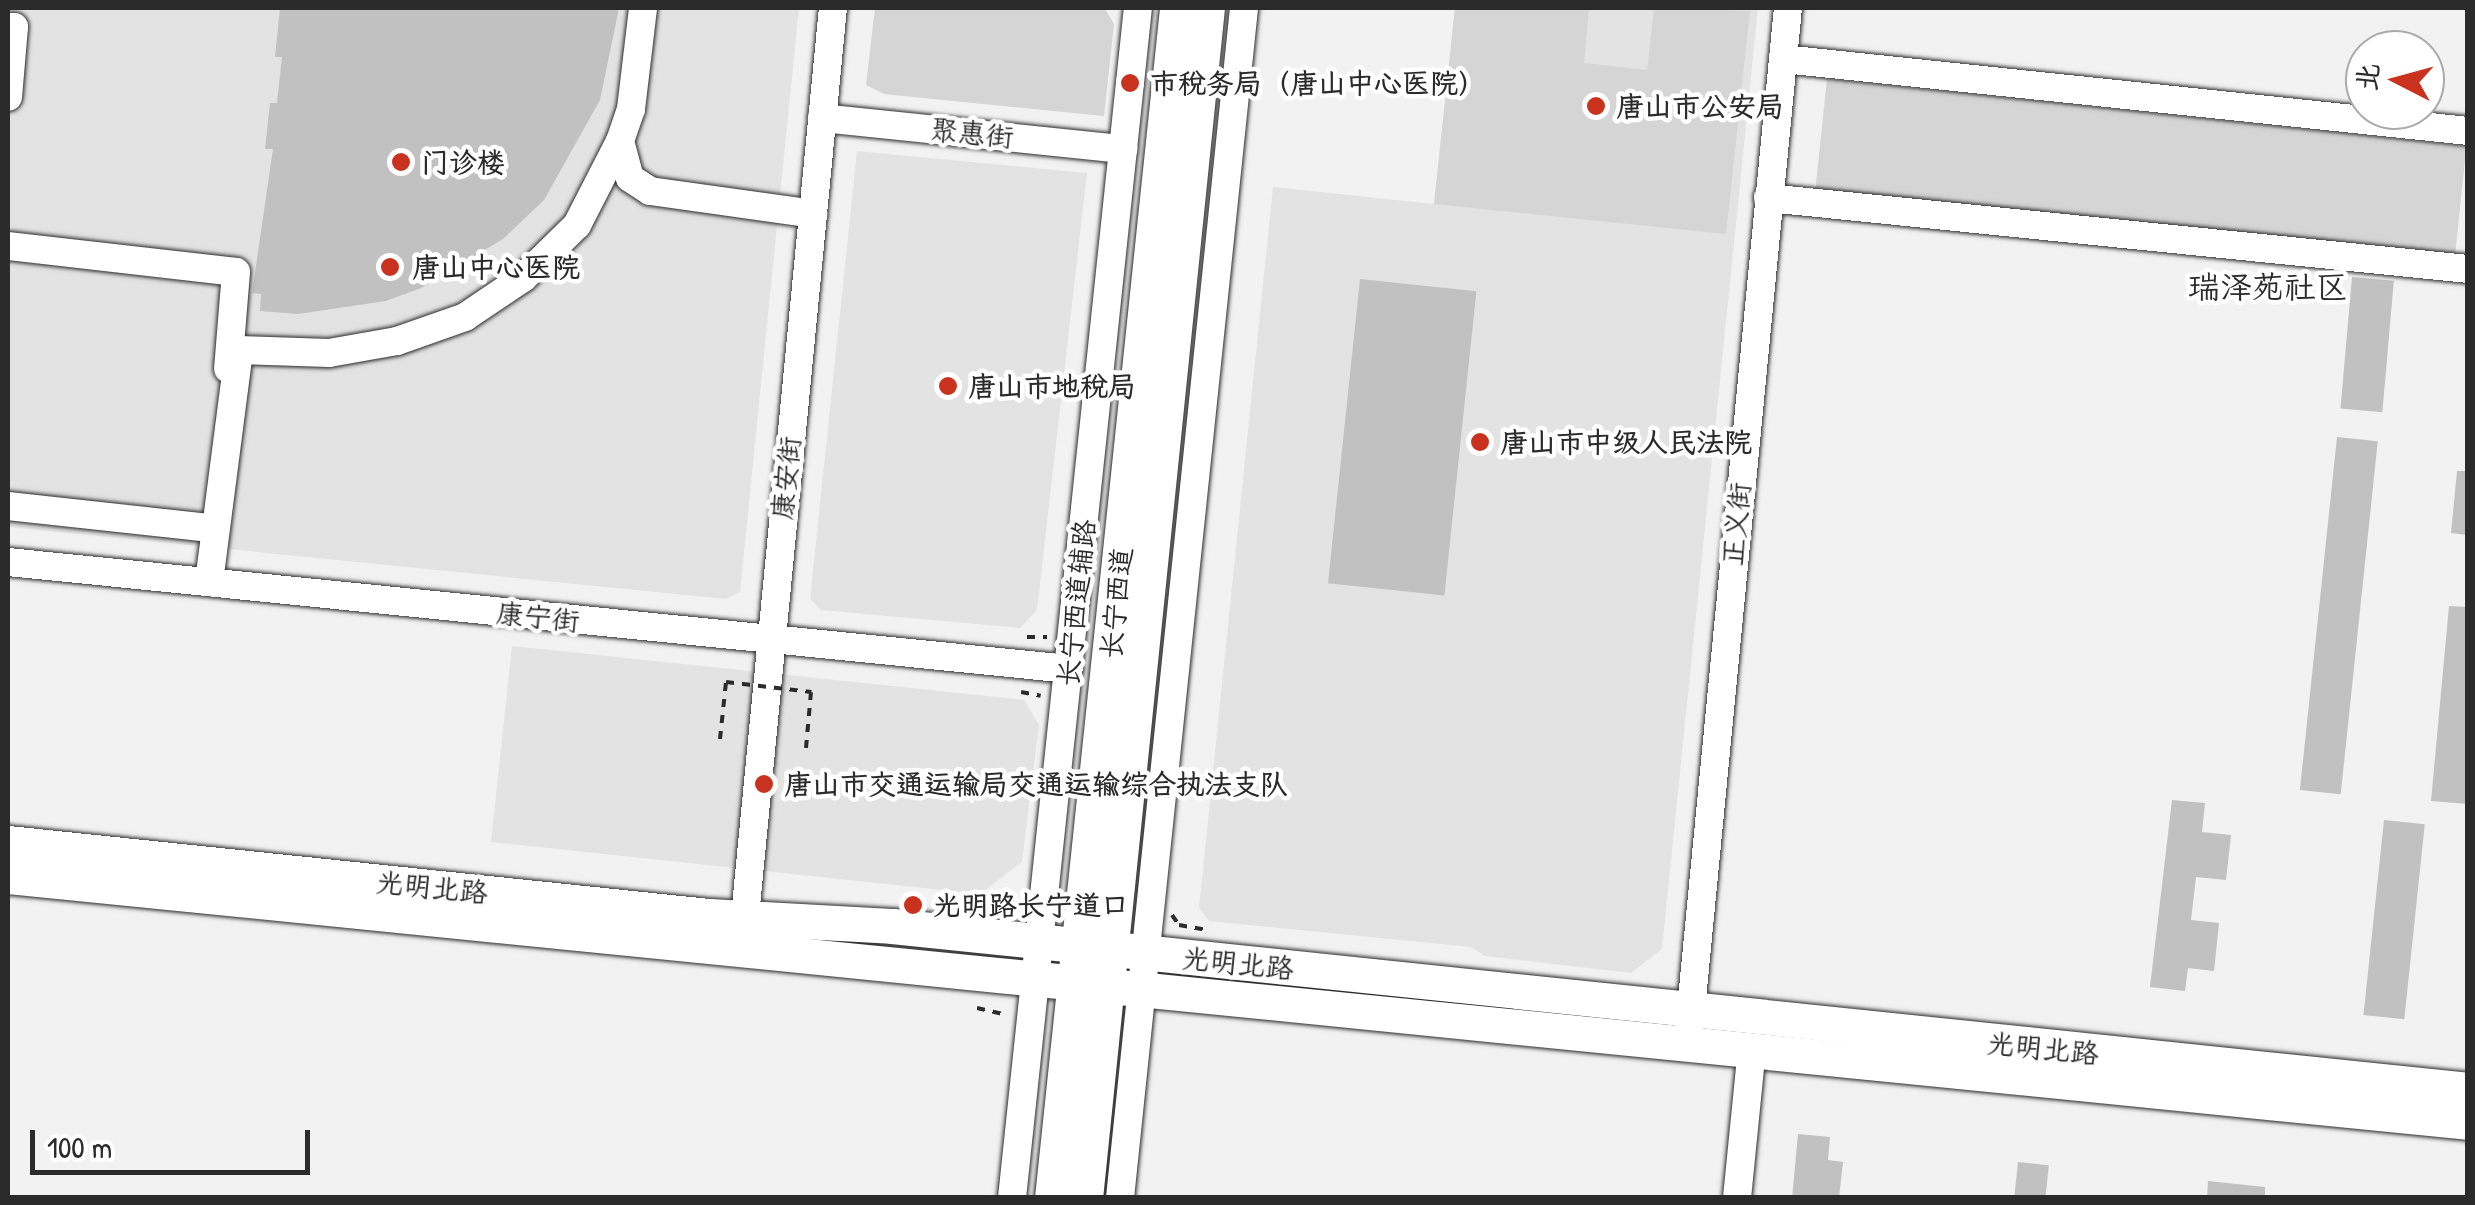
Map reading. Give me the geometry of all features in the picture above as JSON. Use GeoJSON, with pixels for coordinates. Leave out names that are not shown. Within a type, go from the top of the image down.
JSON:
{"type":"FeatureCollection","features":[{"type":"Feature","properties":{"kind":"main road","name":"长宁西道"},"geometry":{"type":"LineString","coordinates":[[1094,949],[1177,8]]}},
{"type":"Feature","properties":{"kind":"main road","name":"长宁西道"},"geometry":{"type":"LineString","coordinates":[[1052,1198],[1090,986],[1207,8]]}},
{"type":"Feature","properties":{"kind":"main road","name":"光明北路"},"geometry":{"type":"LineString","coordinates":[[8,843],[743,933]]}},
{"type":"Feature","properties":{"kind":"main road","name":"光明北路"},"geometry":{"type":"LineString","coordinates":[[8,876],[743,933],[1036,962],[1094,949],[1147,954],[1689,1027],[1752,1049],[2468,1122]]}},
{"type":"Feature","properties":{"kind":"main road","name":"光明北路"},"geometry":{"type":"LineString","coordinates":[[1036,962],[1090,986],[1142,992],[1689,1027],[2468,1090]]}},
{"type":"Feature","properties":{"kind":"main road","name":"长宁西道"},"geometry":{"type":"LineString","coordinates":[[1085,1198],[1090,986]]}},
{"type":"Feature","properties":{"kind":"street"},"geometry":{"type":"LineString","coordinates":[[235,342],[360,331],[461,298],[519,260],[606,170],[631,109],[643,8]]}},
{"type":"Feature","properties":{"kind":"street","name":"康安街"},"geometry":{"type":"LineString","coordinates":[[743,933],[833,8]]}},
{"type":"Feature","properties":{"kind":"street","name":"长宁西道辅路"},"geometry":{"type":"LineString","coordinates":[[1012,1198],[1138,8]]}},
{"type":"Feature","properties":{"kind":"street"},"geometry":{"type":"LineString","coordinates":[[1120,1198],[1244,8]]}},
{"type":"Feature","properties":{"kind":"street","name":"正义街"},"geometry":{"type":"LineString","coordinates":[[1689,1027],[1788,8]]}},
{"type":"Feature","properties":{"kind":"street"},"geometry":{"type":"LineString","coordinates":[[8,97],[13,20]]}},
{"type":"Feature","properties":{"kind":"street"},"geometry":{"type":"LineString","coordinates":[[1782,58],[2468,131]]}},
{"type":"Feature","properties":{"kind":"street","name":"聚惠街"},"geometry":{"type":"LineString","coordinates":[[822,118],[1123,149]]}},
{"type":"Feature","properties":{"kind":"street"},"geometry":{"type":"LineString","coordinates":[[620,141],[630,178],[650,191],[813,214]]}},
{"type":"Feature","properties":{"kind":"street"},"geometry":{"type":"LineString","coordinates":[[606,170],[656,200],[813,214]]}},
{"type":"Feature","properties":{"kind":"street"},"geometry":{"type":"LineString","coordinates":[[1768,198],[2468,269]]}},
{"type":"Feature","properties":{"kind":"street"},"geometry":{"type":"LineString","coordinates":[[8,246],[228,268],[238,279],[235,342],[209,582]]}},
{"type":"Feature","properties":{"kind":"street"},"geometry":{"type":"LineString","coordinates":[[209,582],[211,528],[235,342]]}},
{"type":"Feature","properties":{"kind":"street"},"geometry":{"type":"LineString","coordinates":[[8,506],[211,528]]}},
{"type":"Feature","properties":{"kind":"street","name":"康宁街"},"geometry":{"type":"LineString","coordinates":[[8,562],[1069,669]]}},
{"type":"Feature","properties":{"kind":"street"},"geometry":{"type":"LineString","coordinates":[[1737,1198],[1752,1049]]}},
{"type":"Feature","properties":{"kind":"path"},"geometry":{"type":"LineString","coordinates":[[720,739],[726,682],[811,692],[806,748]]}},
{"type":"Feature","properties":{"kind":"path"},"geometry":{"type":"LineString","coordinates":[[1152,886],[1180,925],[1206,930]]}},
{"type":"Feature","properties":{"kind":"path"},"geometry":{"type":"LineString","coordinates":[[977,1008],[1005,1013],[1028,1043]]}},
{"type":"Feature","properties":{"kind":"shaded area","name":"唐山中心医院"},"geometry":{"type":"Polygon","coordinates":[[[8,8],[799,8],[740,592],[726,599],[8,527],[8,8]]]}},
{"type":"Feature","properties":{"kind":"shaded area"},"geometry":{"type":"Polygon","coordinates":[[[875,8],[1105,9],[1114,24],[1104,116],[884,94],[866,85],[875,8]]]}},
{"type":"Feature","properties":{"kind":"shaded area"},"geometry":{"type":"Polygon","coordinates":[[[1455,8],[1758,8],[1662,949],[1631,973],[1485,956],[1471,947],[1209,921],[1199,908],[1273,187],[1434,204],[1455,8]]]}},
{"type":"Feature","properties":{"kind":"shaded area","name":"唐山市公安局"},"geometry":{"type":"Polygon","coordinates":[[[1455,8],[1589,8],[1584,63],[1647,70],[1654,8],[1750,11],[1726,234],[1434,204],[1455,8]]]}},
{"type":"Feature","properties":{"kind":"shaded area"},"geometry":{"type":"Polygon","coordinates":[[[1827,79],[2466,146],[2455,258],[1815,190],[1827,79]]]}},
{"type":"Feature","properties":{"kind":"shaded area","name":"唐山市地税局"},"geometry":{"type":"Polygon","coordinates":[[[857,151],[1087,173],[1037,610],[1020,628],[821,610],[810,599],[857,151]]]}},
{"type":"Feature","properties":{"kind":"shaded area","name":"唐山市交通运输局交通运输综合执法支队"},"geometry":{"type":"Polygon","coordinates":[[[512,646],[1024,700],[1039,725],[1022,862],[980,894],[491,842],[512,646]]]}},
{"type":"Feature","properties":{"kind":"building","name":"门诊楼"},"geometry":{"type":"Polygon","coordinates":[[[280,8],[619,8],[600,100],[544,200],[503,239],[421,288],[386,301],[298,314],[260,311],[261,294],[252,293],[273,149],[265,149],[270,103],[277,103],[282,57],[275,57],[280,8]]]}},
{"type":"Feature","properties":{"kind":"building"},"geometry":{"type":"Polygon","coordinates":[[[2352,277],[2394,281],[2382,412],[2340,408],[2352,277]]]}},
{"type":"Feature","properties":{"kind":"building","name":"唐山市中级人民法院"},"geometry":{"type":"Polygon","coordinates":[[[1360,279],[1476,291],[1444,596],[1328,583],[1360,279]]]}},
{"type":"Feature","properties":{"kind":"building"},"geometry":{"type":"Polygon","coordinates":[[[2337,437],[2378,441],[2341,794],[2300,790],[2337,437]]]}},
{"type":"Feature","properties":{"kind":"building"},"geometry":{"type":"Polygon","coordinates":[[[2457,471],[2468,471],[2468,535],[2451,533],[2457,471]]]}},
{"type":"Feature","properties":{"kind":"building"},"geometry":{"type":"Polygon","coordinates":[[[2449,606],[2468,607],[2468,804],[2431,801],[2449,606]]]}},
{"type":"Feature","properties":{"kind":"building"},"geometry":{"type":"Polygon","coordinates":[[[2172,800],[2205,803],[2202,832],[2231,835],[2226,880],[2196,877],[2191,920],[2219,923],[2214,971],[2188,968],[2185,991],[2150,987],[2172,800]]]}},
{"type":"Feature","properties":{"kind":"building"},"geometry":{"type":"Polygon","coordinates":[[[2384,820],[2425,824],[2404,1019],[2364,1015],[2384,820]]]}},
{"type":"Feature","properties":{"kind":"building"},"geometry":{"type":"Polygon","coordinates":[[[1798,1134],[1830,1137],[1828,1160],[1843,1162],[1839,1198],[1792,1198],[1798,1134]]]}},
{"type":"Feature","properties":{"kind":"building"},"geometry":{"type":"Polygon","coordinates":[[[2018,1162],[2049,1165],[2045,1198],[2014,1198],[2018,1162]]]}},
{"type":"Feature","properties":{"kind":"building"},"geometry":{"type":"Polygon","coordinates":[[[2208,1181],[2265,1187],[2265,1198],[2207,1198],[2208,1181]]]}},
{"type":"Feature","properties":{"kind":"place","name":"市税务局（唐山中心医院）"},"geometry":{"type":"Point","coordinates":[1130,83]}},
{"type":"Feature","properties":{"kind":"place","name":"唐山市公安局"},"geometry":{"type":"Point","coordinates":[1596,106]}},
{"type":"Feature","properties":{"kind":"place","name":"门诊楼"},"geometry":{"type":"Point","coordinates":[401,162]}},
{"type":"Feature","properties":{"kind":"place","name":"唐山中心医院"},"geometry":{"type":"Point","coordinates":[390,267]}},
{"type":"Feature","properties":{"kind":"place","name":"唐山市地税局"},"geometry":{"type":"Point","coordinates":[948,386]}},
{"type":"Feature","properties":{"kind":"place","name":"唐山市中级人民法院"},"geometry":{"type":"Point","coordinates":[1480,442]}},
{"type":"Feature","properties":{"kind":"place","name":"唐山市交通运输局交通运输综合执法支队"},"geometry":{"type":"Point","coordinates":[764,784]}},
{"type":"Feature","properties":{"kind":"place","name":"光明路长宁道口"},"geometry":{"type":"Point","coordinates":[913,905]}},
{"type":"Feature","properties":{"kind":"district","name":"瑞泽苑社区"},"geometry":{"type":"Point","coordinates":[2268,287]}}]}
